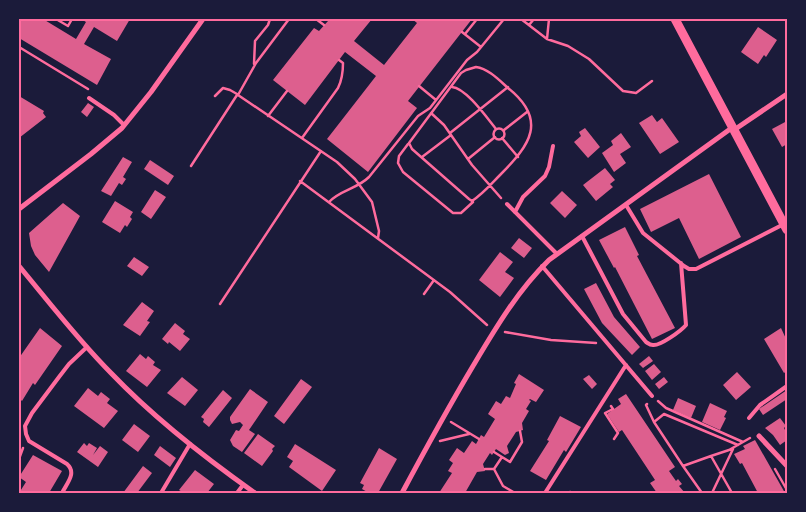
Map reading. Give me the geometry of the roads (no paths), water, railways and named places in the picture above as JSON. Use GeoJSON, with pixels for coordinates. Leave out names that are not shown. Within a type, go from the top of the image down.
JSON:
{"type":"FeatureCollection","features":[{"type":"Feature","properties":{"kind":"street"},"geometry":{"type":"LineString","coordinates":[[19,209],[91,154],[124,126],[151,92],[203,19]]}},
{"type":"Feature","properties":{"kind":"street"},"geometry":{"type":"LineString","coordinates":[[675,19],[786,227]]}},
{"type":"Feature","properties":{"kind":"street"},"geometry":{"type":"LineString","coordinates":[[402,493],[456,394],[494,330],[542,266],[733,128],[787,94]]}},
{"type":"Feature","properties":{"kind":"street"},"geometry":{"type":"LineString","coordinates":[[19,266],[87,347],[131,394],[190,444],[255,493]]}},
{"type":"Feature","properties":{"kind":"street"},"geometry":{"type":"LineString","coordinates":[[757,436],[787,466]]}},
{"type":"Feature","properties":{"kind":"lane"},"geometry":{"type":"LineString","coordinates":[[89,98],[114,115],[124,126]]}},
{"type":"Feature","properties":{"kind":"lane"},"geometry":{"type":"LineString","coordinates":[[515,212],[523,197],[545,176],[549,167],[553,146]]}},
{"type":"Feature","properties":{"kind":"lane"},"geometry":{"type":"LineString","coordinates":[[507,204],[557,254]]}},
{"type":"Feature","properties":{"kind":"lane"},"geometry":{"type":"LineString","coordinates":[[626,205],[643,234],[681,264],[689,268],[696,268],[786,227]]}},
{"type":"Feature","properties":{"kind":"lane"},"geometry":{"type":"LineString","coordinates":[[582,236],[623,314],[650,345],[659,344],[682,330],[686,325],[681,264]]}},
{"type":"Feature","properties":{"kind":"lane"},"geometry":{"type":"LineString","coordinates":[[542,266],[652,396]]}},
{"type":"Feature","properties":{"kind":"lane"},"geometry":{"type":"LineString","coordinates":[[62,493],[72,476],[71,468],[31,442],[26,436],[25,426],[32,413],[69,364],[87,347]]}},
{"type":"Feature","properties":{"kind":"lane"},"geometry":{"type":"LineString","coordinates":[[545,493],[626,365]]}},
{"type":"Feature","properties":{"kind":"lane"},"geometry":{"type":"LineString","coordinates":[[749,418],[760,405],[787,386]]}},
{"type":"Feature","properties":{"kind":"lane"},"geometry":{"type":"LineString","coordinates":[[161,493],[190,444]]}},
{"type":"Feature","properties":{"kind":"lane"},"geometry":{"type":"LineString","coordinates":[[237,493],[243,485]]}}]}
